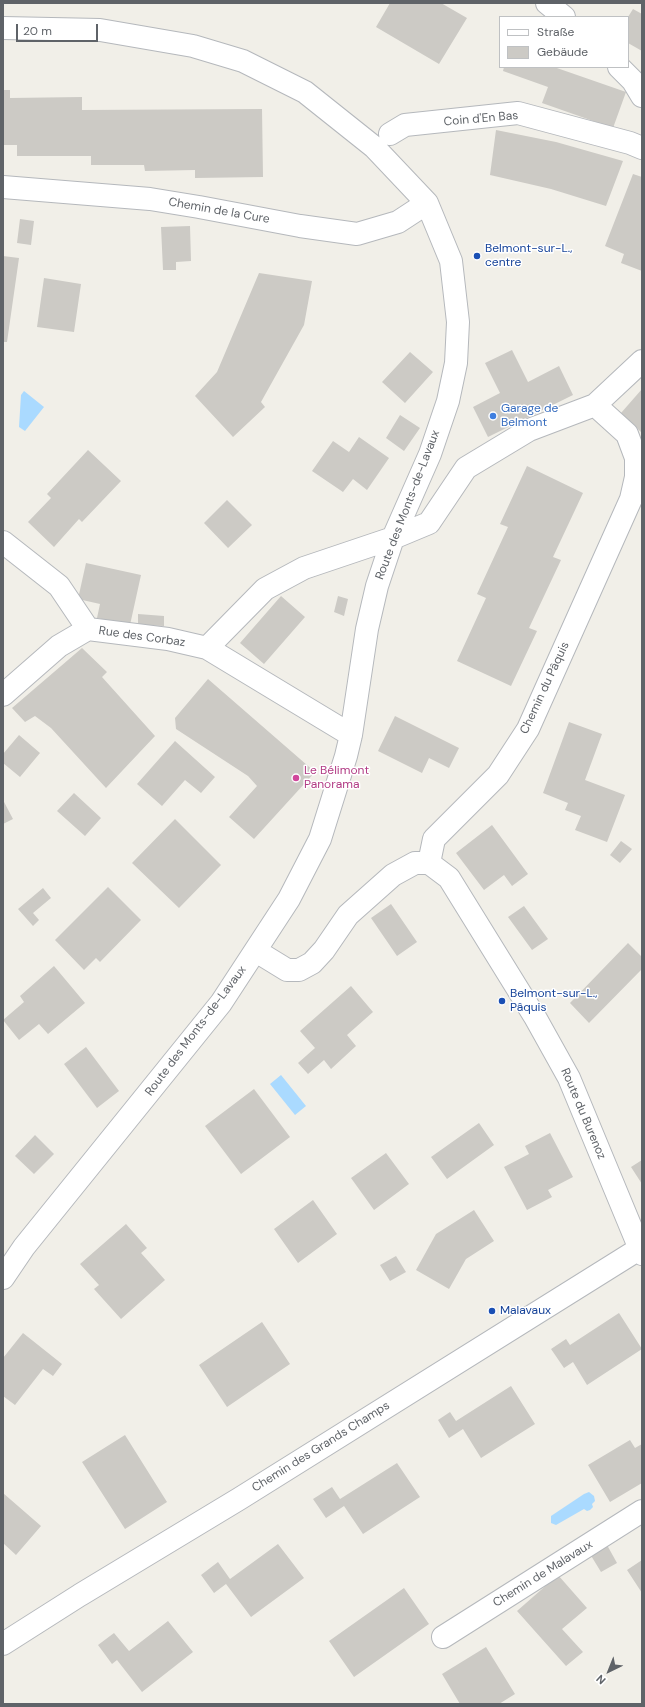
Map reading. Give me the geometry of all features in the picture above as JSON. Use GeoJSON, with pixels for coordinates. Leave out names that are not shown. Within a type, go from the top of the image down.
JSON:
{"type":"FeatureCollection","features":[{"type":"Feature","properties":{"kind":"street"},"geometry":{"type":"LineString","coordinates":[[547,3],[563,16]]}},
{"type":"Feature","properties":{"kind":"street","name":"Route des Monts-de-Lavaux"},"geometry":{"type":"LineString","coordinates":[[3,28],[100,30],[193,46],[243,61],[304,92],[374,147],[427,203],[451,261],[458,322],[456,363],[448,401],[430,454],[393,538],[377,586],[369,622],[352,735],[320,839],[289,899],[221,1002],[24,1247],[3,1278]]}},
{"type":"Feature","properties":{"kind":"street"},"geometry":{"type":"LineString","coordinates":[[620,68],[633,81],[642,96]]}},
{"type":"Feature","properties":{"kind":"street","name":"Coin d'En Bas"},"geometry":{"type":"LineString","coordinates":[[390,134],[405,125],[518,113],[630,143],[642,148]]}},
{"type":"Feature","properties":{"kind":"street","name":"Chemin de la Cure"},"geometry":{"type":"LineString","coordinates":[[3,188],[150,200],[199,207],[300,226],[357,234],[398,222],[427,203]]}},
{"type":"Feature","properties":{"kind":"street"},"geometry":{"type":"LineString","coordinates":[[207,648],[265,589],[304,568],[393,538],[429,523],[466,468],[529,430],[595,405],[642,361]]}},
{"type":"Feature","properties":{"kind":"street","name":"Chemin du Pâquis"},"geometry":{"type":"LineString","coordinates":[[429,864],[434,839],[498,775],[528,729],[631,498],[636,477],[636,458],[627,434],[595,405]]}},
{"type":"Feature","properties":{"kind":"street"},"geometry":{"type":"LineString","coordinates":[[3,542],[59,586],[88,629]]}},
{"type":"Feature","properties":{"kind":"street","name":"Rue des Corbaz"},"geometry":{"type":"LineString","coordinates":[[3,695],[59,646],[88,629],[168,639],[207,648],[352,735]]}},
{"type":"Feature","properties":{"kind":"street"},"geometry":{"type":"LineString","coordinates":[[256,951],[287,970],[300,970],[312,963],[324,950],[348,915],[393,875],[415,862],[429,864]]}},
{"type":"Feature","properties":{"kind":"street","name":"Route du Burenoz"},"geometry":{"type":"LineString","coordinates":[[429,864],[449,878],[534,1017],[569,1078],[640,1251]]}},
{"type":"Feature","properties":{"kind":"street","name":"Chemin des Grands Champs"},"geometry":{"type":"LineString","coordinates":[[3,1644],[80,1595],[640,1251]]}},
{"type":"Feature","properties":{"kind":"street","name":"Chemin de Malavaux"},"geometry":{"type":"LineString","coordinates":[[443,1637],[642,1511]]}},
{"type":"Feature","properties":{"kind":"water"},"geometry":{"type":"Polygon","coordinates":[[[24,391],[44,407],[25,431],[19,427],[21,395],[24,391]]]}},
{"type":"Feature","properties":{"kind":"water"},"geometry":{"type":"Polygon","coordinates":[[[281,1075],[306,1106],[295,1115],[270,1084],[281,1075]]]}},
{"type":"Feature","properties":{"kind":"water"},"geometry":{"type":"Polygon","coordinates":[[[589,1492],[594,1496],[595,1501],[590,1510],[587,1511],[584,1509],[556,1525],[551,1523],[551,1516],[589,1492]]]}},
{"type":"Feature","properties":{"kind":"building"},"geometry":{"type":"Polygon","coordinates":[[[390,3],[441,3],[467,18],[439,64],[376,27],[390,3]]]}},
{"type":"Feature","properties":{"kind":"building"},"geometry":{"type":"Polygon","coordinates":[[[633,9],[642,14],[642,51],[629,44],[629,16],[633,9]]]}},
{"type":"Feature","properties":{"kind":"building"},"geometry":{"type":"Polygon","coordinates":[[[504,68],[557,68],[626,92],[613,128],[542,103],[548,87],[503,71],[504,68]]]}},
{"type":"Feature","properties":{"kind":"building"},"geometry":{"type":"Polygon","coordinates":[[[3,90],[10,90],[10,98],[82,97],[82,110],[262,109],[263,177],[195,178],[195,170],[145,171],[144,165],[91,165],[91,156],[17,156],[17,145],[3,145],[3,90]]]}},
{"type":"Feature","properties":{"kind":"building"},"geometry":{"type":"Polygon","coordinates":[[[496,130],[556,142],[623,161],[606,206],[551,189],[490,175],[496,130]]]}},
{"type":"Feature","properties":{"kind":"building"},"geometry":{"type":"Polygon","coordinates":[[[633,174],[642,177],[642,271],[621,263],[624,254],[605,246],[633,174]]]}},
{"type":"Feature","properties":{"kind":"building"},"geometry":{"type":"Polygon","coordinates":[[[20,219],[34,221],[31,245],[17,243],[20,219]]]}},
{"type":"Feature","properties":{"kind":"building"},"geometry":{"type":"Polygon","coordinates":[[[190,226],[191,261],[176,262],[176,270],[163,270],[161,227],[190,226]]]}},
{"type":"Feature","properties":{"kind":"building"},"geometry":{"type":"Polygon","coordinates":[[[3,256],[19,258],[7,342],[3,342],[3,256]]]}},
{"type":"Feature","properties":{"kind":"building"},"geometry":{"type":"Polygon","coordinates":[[[259,273],[312,281],[304,325],[261,402],[265,407],[233,437],[195,396],[217,372],[259,273]]]}},
{"type":"Feature","properties":{"kind":"building"},"geometry":{"type":"Polygon","coordinates":[[[44,278],[81,284],[74,332],[37,327],[44,278]]]}},
{"type":"Feature","properties":{"kind":"building"},"geometry":{"type":"Polygon","coordinates":[[[512,350],[528,382],[559,366],[573,395],[488,437],[473,407],[500,393],[485,363],[512,350]]]}},
{"type":"Feature","properties":{"kind":"building"},"geometry":{"type":"Polygon","coordinates":[[[410,352],[433,372],[405,403],[382,382],[410,352]]]}},
{"type":"Feature","properties":{"kind":"building"},"geometry":{"type":"Polygon","coordinates":[[[642,389],[642,433],[621,413],[642,389]]]}},
{"type":"Feature","properties":{"kind":"building"},"geometry":{"type":"Polygon","coordinates":[[[400,415],[420,428],[404,451],[386,438],[400,415]]]}},
{"type":"Feature","properties":{"kind":"building"},"geometry":{"type":"Polygon","coordinates":[[[359,437],[389,458],[367,490],[353,479],[343,492],[312,471],[333,441],[349,452],[359,437]]]}},
{"type":"Feature","properties":{"kind":"building"},"geometry":{"type":"Polygon","coordinates":[[[88,450],[121,481],[82,522],[79,519],[54,547],[28,522],[51,498],[47,494],[88,450]]]}},
{"type":"Feature","properties":{"kind":"building"},"geometry":{"type":"Polygon","coordinates":[[[527,466],[583,493],[553,557],[561,560],[529,628],[537,631],[511,686],[457,661],[486,598],[477,594],[508,527],[500,524],[527,466]]]}},
{"type":"Feature","properties":{"kind":"building"},"geometry":{"type":"Polygon","coordinates":[[[227,500],[252,525],[228,548],[204,523],[227,500]]]}},
{"type":"Feature","properties":{"kind":"building"},"geometry":{"type":"Polygon","coordinates":[[[86,563],[141,575],[130,625],[97,618],[100,604],[78,599],[86,563]]]}},
{"type":"Feature","properties":{"kind":"building"},"geometry":{"type":"Polygon","coordinates":[[[281,596],[305,617],[264,664],[240,643],[281,596]]]}},
{"type":"Feature","properties":{"kind":"building"},"geometry":{"type":"Polygon","coordinates":[[[338,596],[348,599],[344,616],[334,612],[338,596]]]}},
{"type":"Feature","properties":{"kind":"building"},"geometry":{"type":"Polygon","coordinates":[[[138,614],[164,616],[164,626],[138,625],[138,614]]]}},
{"type":"Feature","properties":{"kind":"building"},"geometry":{"type":"Polygon","coordinates":[[[82,648],[107,672],[102,677],[155,736],[106,788],[51,728],[35,716],[25,722],[12,708],[82,648]]]}},
{"type":"Feature","properties":{"kind":"building"},"geometry":{"type":"Polygon","coordinates":[[[208,679],[315,772],[254,839],[229,817],[257,786],[248,776],[176,729],[175,718],[208,679]]]}},
{"type":"Feature","properties":{"kind":"building"},"geometry":{"type":"Polygon","coordinates":[[[395,716],[459,748],[449,768],[429,758],[422,773],[378,751],[395,716]]]}},
{"type":"Feature","properties":{"kind":"building"},"geometry":{"type":"Polygon","coordinates":[[[569,722],[602,734],[585,780],[625,795],[607,842],[575,830],[581,816],[565,810],[568,803],[543,793],[569,722]]]}},
{"type":"Feature","properties":{"kind":"building"},"geometry":{"type":"Polygon","coordinates":[[[19,735],[40,753],[20,777],[3,763],[3,754],[19,735]]]}},
{"type":"Feature","properties":{"kind":"building"},"geometry":{"type":"Polygon","coordinates":[[[175,741],[215,777],[201,793],[185,780],[162,806],[137,784],[175,741]]]}},
{"type":"Feature","properties":{"kind":"building"},"geometry":{"type":"Polygon","coordinates":[[[74,793],[101,818],[85,836],[57,811],[74,793]]]}},
{"type":"Feature","properties":{"kind":"building"},"geometry":{"type":"Polygon","coordinates":[[[3,800],[13,819],[3,824],[3,800]]]}},
{"type":"Feature","properties":{"kind":"building"},"geometry":{"type":"Polygon","coordinates":[[[175,819],[221,865],[179,908],[132,863],[175,819]]]}},
{"type":"Feature","properties":{"kind":"building"},"geometry":{"type":"Polygon","coordinates":[[[492,825],[528,874],[512,886],[504,875],[484,890],[456,853],[492,825]]]}},
{"type":"Feature","properties":{"kind":"building"},"geometry":{"type":"Polygon","coordinates":[[[621,841],[632,849],[620,863],[610,855],[621,841]]]}},
{"type":"Feature","properties":{"kind":"building"},"geometry":{"type":"Polygon","coordinates":[[[108,887],[141,920],[100,962],[96,958],[84,970],[55,940],[108,887]]]}},
{"type":"Feature","properties":{"kind":"building"},"geometry":{"type":"Polygon","coordinates":[[[43,888],[51,898],[33,913],[39,920],[33,926],[18,909],[43,888]]]}},
{"type":"Feature","properties":{"kind":"building"},"geometry":{"type":"Polygon","coordinates":[[[391,904],[417,942],[397,956],[371,918],[391,904]]]}},
{"type":"Feature","properties":{"kind":"building"},"geometry":{"type":"Polygon","coordinates":[[[524,906],[548,939],[532,950],[508,917],[524,906]]]}},
{"type":"Feature","properties":{"kind":"building"},"geometry":{"type":"Polygon","coordinates":[[[628,943],[642,957],[642,969],[589,1023],[570,1003],[628,943]]]}},
{"type":"Feature","properties":{"kind":"building"},"geometry":{"type":"Polygon","coordinates":[[[54,966],[85,1003],[48,1034],[39,1024],[19,1040],[3,1020],[24,1002],[20,996],[54,966]]]}},
{"type":"Feature","properties":{"kind":"building"},"geometry":{"type":"Polygon","coordinates":[[[351,986],[373,1012],[347,1035],[356,1046],[331,1069],[324,1060],[308,1074],[298,1063],[315,1048],[300,1031],[351,986]]]}},
{"type":"Feature","properties":{"kind":"building"},"geometry":{"type":"Polygon","coordinates":[[[86,1047],[119,1091],[97,1108],[64,1064],[86,1047]]]}},
{"type":"Feature","properties":{"kind":"building"},"geometry":{"type":"Polygon","coordinates":[[[254,1089],[290,1137],[241,1174],[205,1126],[254,1089]]]}},
{"type":"Feature","properties":{"kind":"building"},"geometry":{"type":"Polygon","coordinates":[[[479,1123],[494,1145],[447,1179],[431,1157],[479,1123]]]}},
{"type":"Feature","properties":{"kind":"building"},"geometry":{"type":"Polygon","coordinates":[[[550,1133],[573,1177],[548,1190],[552,1197],[527,1210],[504,1167],[529,1154],[525,1146],[550,1133]]]}},
{"type":"Feature","properties":{"kind":"building"},"geometry":{"type":"Polygon","coordinates":[[[35,1135],[54,1154],[34,1174],[15,1156],[35,1135]]]}},
{"type":"Feature","properties":{"kind":"building"},"geometry":{"type":"Polygon","coordinates":[[[386,1153],[409,1184],[374,1210],[351,1178],[386,1153]]]}},
{"type":"Feature","properties":{"kind":"building"},"geometry":{"type":"Polygon","coordinates":[[[642,1160],[642,1184],[631,1167],[642,1160]]]}},
{"type":"Feature","properties":{"kind":"building"},"geometry":{"type":"Polygon","coordinates":[[[313,1200],[337,1234],[298,1263],[274,1229],[313,1200]]]}},
{"type":"Feature","properties":{"kind":"building"},"geometry":{"type":"Polygon","coordinates":[[[474,1210],[494,1241],[466,1259],[449,1289],[416,1270],[436,1234],[474,1210]]]}},
{"type":"Feature","properties":{"kind":"building"},"geometry":{"type":"Polygon","coordinates":[[[126,1224],[147,1248],[141,1253],[165,1280],[121,1319],[94,1289],[99,1285],[80,1264],[126,1224]]]}},
{"type":"Feature","properties":{"kind":"building"},"geometry":{"type":"Polygon","coordinates":[[[396,1256],[406,1272],[390,1281],[380,1265],[396,1256]]]}},
{"type":"Feature","properties":{"kind":"building"},"geometry":{"type":"Polygon","coordinates":[[[619,1313],[642,1349],[587,1385],[573,1362],[564,1368],[551,1349],[566,1339],[570,1345],[619,1313]]]}},
{"type":"Feature","properties":{"kind":"building"},"geometry":{"type":"Polygon","coordinates":[[[262,1322],[290,1364],[227,1407],[199,1365],[262,1322]]]}},
{"type":"Feature","properties":{"kind":"building"},"geometry":{"type":"Polygon","coordinates":[[[23,1333],[62,1364],[53,1376],[43,1369],[15,1405],[3,1396],[3,1358],[23,1333]]]}},
{"type":"Feature","properties":{"kind":"building"},"geometry":{"type":"Polygon","coordinates":[[[511,1386],[535,1424],[481,1458],[463,1429],[449,1438],[438,1420],[450,1412],[456,1421],[511,1386]]]}},
{"type":"Feature","properties":{"kind":"building"},"geometry":{"type":"Polygon","coordinates":[[[125,1435],[167,1502],[125,1529],[82,1462],[125,1435]]]}},
{"type":"Feature","properties":{"kind":"building"},"geometry":{"type":"Polygon","coordinates":[[[630,1440],[635,1448],[642,1444],[642,1483],[610,1502],[588,1465],[630,1440]]]}},
{"type":"Feature","properties":{"kind":"building"},"geometry":{"type":"Polygon","coordinates":[[[397,1463],[420,1497],[363,1534],[344,1506],[326,1518],[313,1499],[332,1487],[340,1499],[397,1463]]]}},
{"type":"Feature","properties":{"kind":"building"},"geometry":{"type":"Polygon","coordinates":[[[3,1493],[41,1526],[16,1555],[3,1543],[3,1493]]]}},
{"type":"Feature","properties":{"kind":"building"},"geometry":{"type":"Polygon","coordinates":[[[278,1544],[304,1578],[251,1617],[226,1584],[214,1593],[201,1575],[218,1562],[230,1579],[278,1544]]]}},
{"type":"Feature","properties":{"kind":"building"},"geometry":{"type":"Polygon","coordinates":[[[607,1545],[617,1563],[601,1572],[590,1554],[607,1545]]]}},
{"type":"Feature","properties":{"kind":"building"},"geometry":{"type":"Polygon","coordinates":[[[642,1560],[642,1593],[627,1570],[642,1560]]]}},
{"type":"Feature","properties":{"kind":"building"},"geometry":{"type":"Polygon","coordinates":[[[558,1575],[587,1608],[562,1629],[583,1652],[566,1666],[517,1611],[558,1575]]]}},
{"type":"Feature","properties":{"kind":"building"},"geometry":{"type":"Polygon","coordinates":[[[404,1588],[429,1624],[354,1677],[329,1641],[404,1588]]]}},
{"type":"Feature","properties":{"kind":"building"},"geometry":{"type":"Polygon","coordinates":[[[168,1621],[193,1652],[142,1692],[117,1660],[112,1664],[98,1645],[114,1633],[129,1651],[168,1621]]]}},
{"type":"Feature","properties":{"kind":"building"},"geometry":{"type":"Polygon","coordinates":[[[486,1647],[515,1694],[499,1704],[460,1704],[442,1674],[486,1647]]]}},
{"type":"Feature","properties":{"kind":"place","name":"Belmont-sur-L., centre"},"geometry":{"type":"Point","coordinates":[477,256]}},
{"type":"Feature","properties":{"kind":"place","name":"Garage de Belmont"},"geometry":{"type":"Point","coordinates":[493,416]}},
{"type":"Feature","properties":{"kind":"place","name":"Le Bélimont Panorama"},"geometry":{"type":"Point","coordinates":[296,778]}},
{"type":"Feature","properties":{"kind":"place","name":"Belmont-sur-L., Pâquis"},"geometry":{"type":"Point","coordinates":[502,1001]}},
{"type":"Feature","properties":{"kind":"place","name":"Malavaux"},"geometry":{"type":"Point","coordinates":[492,1311]}}]}
